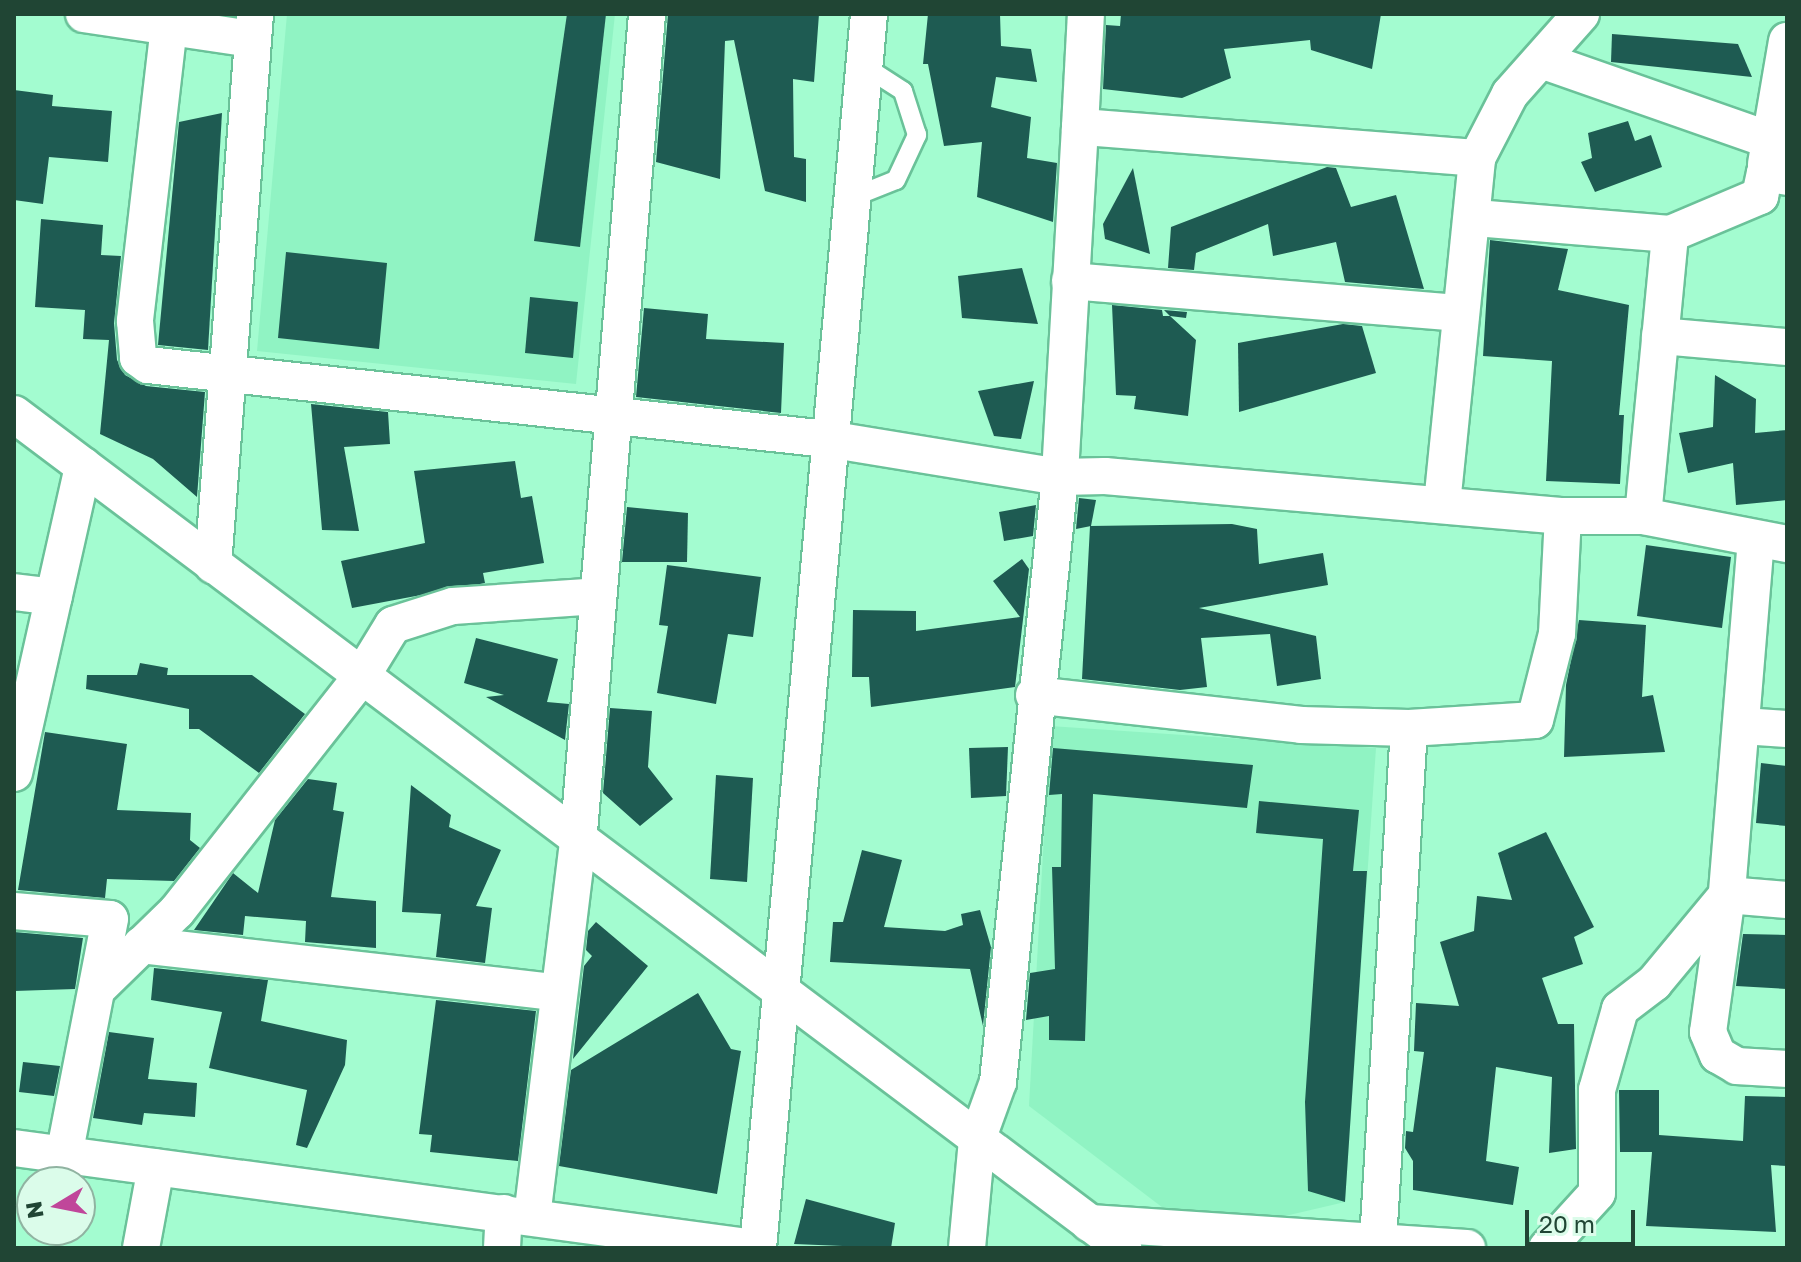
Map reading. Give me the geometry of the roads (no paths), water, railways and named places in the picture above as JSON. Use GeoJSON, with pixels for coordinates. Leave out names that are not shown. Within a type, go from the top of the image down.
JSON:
{"type":"FeatureCollection","features":[{"type":"Feature","properties":{"kind":"street"},"geometry":{"type":"LineString","coordinates":[[84,14],[169,26],[254,27],[213,565]]}},
{"type":"Feature","properties":{"kind":"street"},"geometry":{"type":"LineString","coordinates":[[502,1248],[518,1215],[578,843],[647,14]]}},
{"type":"Feature","properties":{"kind":"street"},"geometry":{"type":"LineString","coordinates":[[14,1148],[756,1248],[783,995],[827,439],[869,14]]}},
{"type":"Feature","properties":{"kind":"street"},"geometry":{"type":"LineString","coordinates":[[967,1248],[977,1140],[998,1082],[1034,695],[1060,477],[1086,14]]}},
{"type":"Feature","properties":{"kind":"street"},"geometry":{"type":"LineString","coordinates":[[1442,504],[1461,313],[1475,218],[1477,158],[1510,94],[1544,61],[1581,14]]}},
{"type":"Feature","properties":{"kind":"street"},"geometry":{"type":"LineString","coordinates":[[169,26],[135,321],[138,358],[148,365],[613,419],[827,439],[1060,477],[1442,504],[1563,516],[1643,516],[1771,542],[1742,726],[1727,895],[1708,1032],[1718,1055],[1737,1066],[1787,1069]]}},
{"type":"Feature","properties":{"kind":"street"},"geometry":{"type":"LineString","coordinates":[[1475,218],[1670,234],[1760,196],[1774,164],[1787,41]]}},
{"type":"Feature","properties":{"kind":"street"},"geometry":{"type":"LineString","coordinates":[[1544,61],[1774,164]]}},
{"type":"Feature","properties":{"kind":"street"},"geometry":{"type":"LineString","coordinates":[[1080,127],[1477,158]]}},
{"type":"Feature","properties":{"kind":"street"},"geometry":{"type":"LineString","coordinates":[[1643,516],[1670,234]]}},
{"type":"Feature","properties":{"kind":"street"},"geometry":{"type":"LineString","coordinates":[[1070,281],[1461,313]]}},
{"type":"Feature","properties":{"kind":"street"},"geometry":{"type":"LineString","coordinates":[[1660,336],[1787,347]]}},
{"type":"Feature","properties":{"kind":"street"},"geometry":{"type":"LineString","coordinates":[[14,414],[578,843],[1123,1248]]}},
{"type":"Feature","properties":{"kind":"street"},"geometry":{"type":"LineString","coordinates":[[14,773],[83,466]]}},
{"type":"Feature","properties":{"kind":"street"},"geometry":{"type":"LineString","coordinates":[[1034,695],[1301,725],[1409,728],[1535,720],[1557,634],[1563,516]]}},
{"type":"Feature","properties":{"kind":"street"},"geometry":{"type":"LineString","coordinates":[[14,592],[54,597]]}},
{"type":"Feature","properties":{"kind":"street"},"geometry":{"type":"LineString","coordinates":[[97,989],[177,911],[361,677],[393,625],[453,606],[598,596]]}},
{"type":"Feature","properties":{"kind":"street"},"geometry":{"type":"LineString","coordinates":[[1742,726],[1787,729]]}},
{"type":"Feature","properties":{"kind":"street"},"geometry":{"type":"LineString","coordinates":[[1378,1242],[1409,728]]}},
{"type":"Feature","properties":{"kind":"street"},"geometry":{"type":"LineString","coordinates":[[1727,895],[1787,900]]}},
{"type":"Feature","properties":{"kind":"street"},"geometry":{"type":"LineString","coordinates":[[1547,1248],[1597,1193],[1597,1090],[1620,1009],[1654,983],[1727,895]]}},
{"type":"Feature","properties":{"kind":"street"},"geometry":{"type":"LineString","coordinates":[[14,911],[110,919],[64,1155]]}},
{"type":"Feature","properties":{"kind":"street"},"geometry":{"type":"LineString","coordinates":[[141,945],[556,992]]}},
{"type":"Feature","properties":{"kind":"street"},"geometry":{"type":"LineString","coordinates":[[141,1248],[156,1167]]}},
{"type":"Feature","properties":{"kind":"street"},"geometry":{"type":"LineString","coordinates":[[1089,1223],[1467,1248]]}},
{"type":"Feature","properties":{"kind":"lane"},"geometry":{"type":"LineString","coordinates":[[851,198],[896,180],[917,135],[903,91],[864,66]]}}]}
